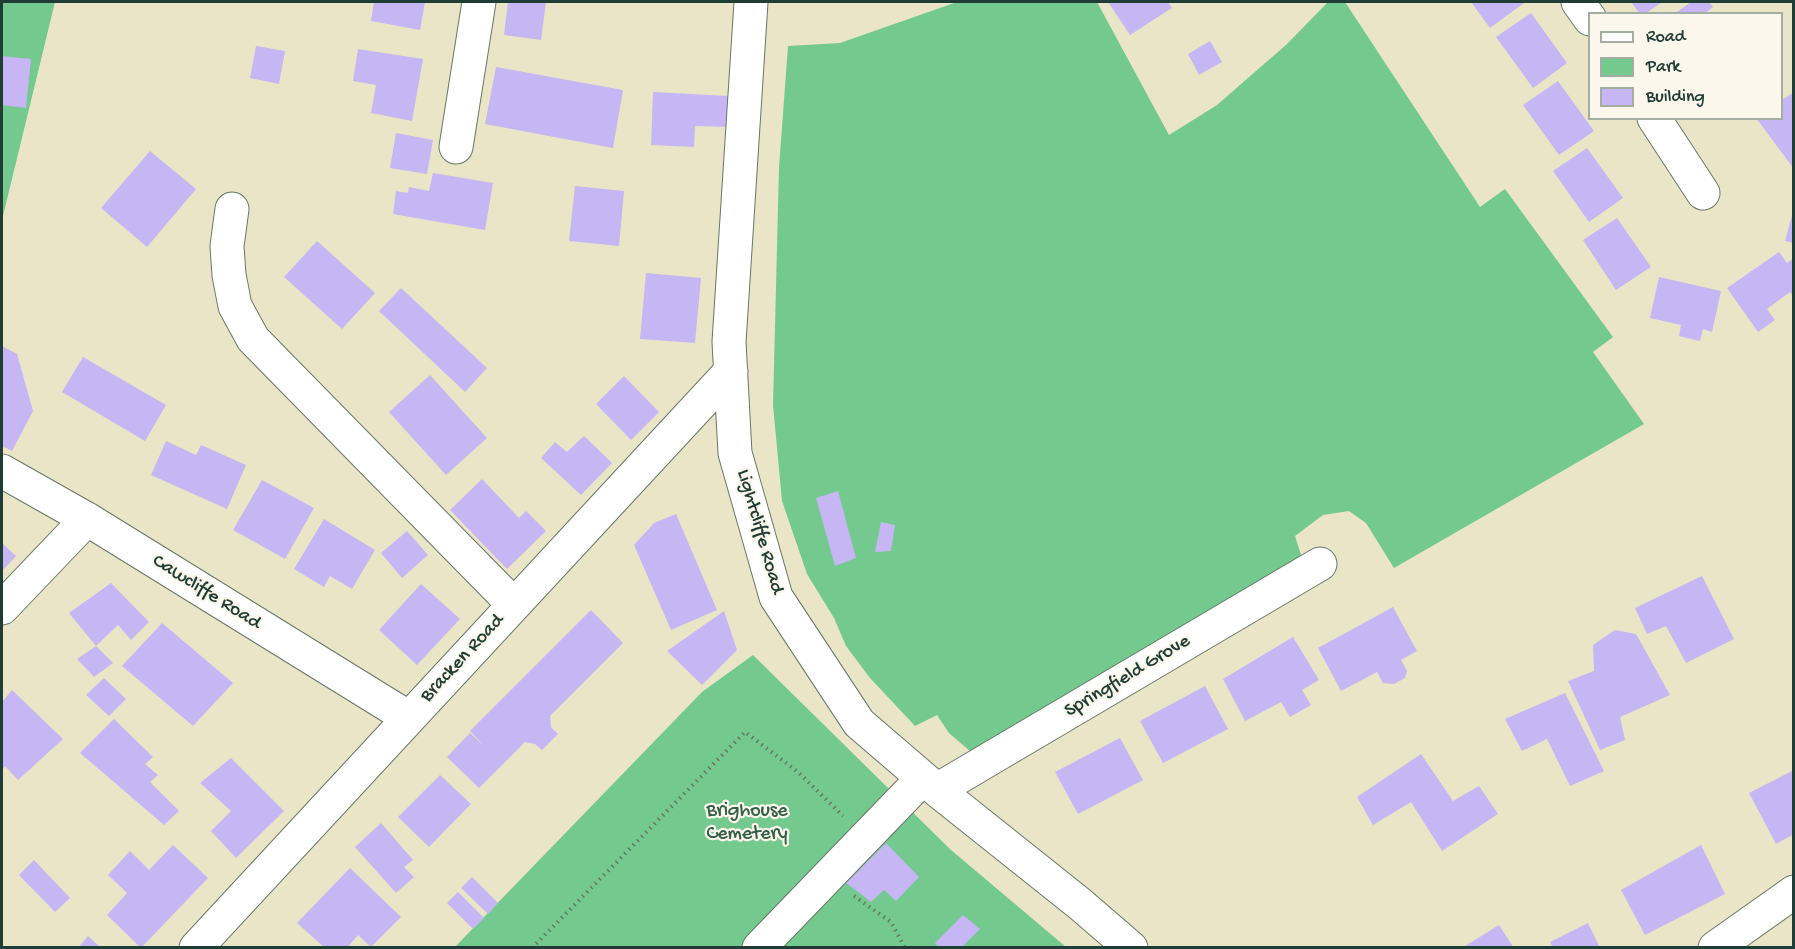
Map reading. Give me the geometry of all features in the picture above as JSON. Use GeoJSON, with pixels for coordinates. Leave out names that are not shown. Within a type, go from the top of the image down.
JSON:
{"type":"FeatureCollection","features":[{"type":"Feature","properties":{"kind":"street"},"geometry":{"type":"LineString","coordinates":[[456,147],[479,2]]}},
{"type":"Feature","properties":{"kind":"street","name":"Lightcliffe Road"},"geometry":{"type":"LineString","coordinates":[[751,2],[729,342],[735,453],[776,597],[860,723],[930,784],[1080,904],[1131,948]]}},
{"type":"Feature","properties":{"kind":"street"},"geometry":{"type":"LineString","coordinates":[[1578,2],[1588,16]]}},
{"type":"Feature","properties":{"kind":"street"},"geometry":{"type":"LineString","coordinates":[[1655,120],[1703,193]]}},
{"type":"Feature","properties":{"kind":"street"},"geometry":{"type":"LineString","coordinates":[[232,209],[227,246],[229,275],[235,306],[253,339],[514,604]]}},
{"type":"Feature","properties":{"kind":"street","name":"Bracken Road"},"geometry":{"type":"LineString","coordinates":[[196,948],[731,371]]}},
{"type":"Feature","properties":{"kind":"street","name":"Cawcliffe Road"},"geometry":{"type":"LineString","coordinates":[[2,471],[87,519],[409,718]]}},
{"type":"Feature","properties":{"kind":"street"},"geometry":{"type":"LineString","coordinates":[[2,608],[87,519]]}},
{"type":"Feature","properties":{"kind":"street","name":"Springfield Grove"},"geometry":{"type":"LineString","coordinates":[[759,948],[864,838],[930,784],[1320,564]]}},
{"type":"Feature","properties":{"kind":"street"},"geometry":{"type":"LineString","coordinates":[[1715,948],[1794,892]]}},
{"type":"Feature","properties":{"kind":"path"},"geometry":{"type":"LineString","coordinates":[[532,948],[745,732],[798,772],[864,838]]}},
{"type":"Feature","properties":{"kind":"path"},"geometry":{"type":"LineString","coordinates":[[827,876],[891,922],[905,948]]}},
{"type":"Feature","properties":{"kind":"green space"},"geometry":{"type":"Polygon","coordinates":[[[2,2],[55,2],[2,220],[2,2]]]}},
{"type":"Feature","properties":{"kind":"green space"},"geometry":{"type":"Polygon","coordinates":[[[957,2],[1097,2],[1169,135],[1217,105],[1287,44],[1328,2],[1345,2],[1480,207],[1505,189],[1613,337],[1593,352],[1644,424],[1394,568],[1366,523],[1349,511],[1323,515],[1295,536],[1302,558],[970,751],[949,733],[937,715],[915,726],[870,678],[846,646],[834,618],[807,574],[782,501],[773,405],[779,168],[788,46],[840,43],[957,2]]]}},
{"type":"Feature","properties":{"kind":"green space","name":"Brighouse Cemetery"},"geometry":{"type":"Polygon","coordinates":[[[753,655],[951,850],[1066,947],[454,948],[702,692],[753,655]]]}},
{"type":"Feature","properties":{"kind":"building"},"geometry":{"type":"Polygon","coordinates":[[[374,2],[425,2],[420,30],[371,21],[374,2]]]}},
{"type":"Feature","properties":{"kind":"building"},"geometry":{"type":"Polygon","coordinates":[[[508,2],[546,2],[541,40],[504,35],[508,2]]]}},
{"type":"Feature","properties":{"kind":"building"},"geometry":{"type":"Polygon","coordinates":[[[1108,2],[1168,2],[1172,8],[1130,35],[1108,2]]]}},
{"type":"Feature","properties":{"kind":"building"},"geometry":{"type":"Polygon","coordinates":[[[1471,2],[1523,2],[1524,3],[1490,28],[1471,2]]]}},
{"type":"Feature","properties":{"kind":"building"},"geometry":{"type":"Polygon","coordinates":[[[1631,2],[1662,2],[1648,12],[1638,12],[1631,2]]]}},
{"type":"Feature","properties":{"kind":"building"},"geometry":{"type":"Polygon","coordinates":[[[1691,2],[1709,2],[1713,7],[1707,12],[1677,12],[1691,2]]]}},
{"type":"Feature","properties":{"kind":"building"},"geometry":{"type":"Polygon","coordinates":[[[1531,13],[1567,63],[1533,88],[1496,37],[1531,13]]]}},
{"type":"Feature","properties":{"kind":"building"},"geometry":{"type":"Polygon","coordinates":[[[1210,41],[1222,62],[1199,75],[1188,54],[1210,41]]]}},
{"type":"Feature","properties":{"kind":"building"},"geometry":{"type":"Polygon","coordinates":[[[256,46],[285,51],[279,84],[250,78],[256,46]]]}},
{"type":"Feature","properties":{"kind":"building"},"geometry":{"type":"Polygon","coordinates":[[[358,49],[423,59],[412,121],[371,113],[376,85],[353,81],[358,49]]]}},
{"type":"Feature","properties":{"kind":"building"},"geometry":{"type":"Polygon","coordinates":[[[2,56],[31,59],[26,108],[2,105],[2,56]]]}},
{"type":"Feature","properties":{"kind":"building"},"geometry":{"type":"Polygon","coordinates":[[[496,67],[623,90],[613,148],[485,124],[496,67]]]}},
{"type":"Feature","properties":{"kind":"building"},"geometry":{"type":"Polygon","coordinates":[[[1558,81],[1594,131],[1559,155],[1523,105],[1558,81]]]}},
{"type":"Feature","properties":{"kind":"building"},"geometry":{"type":"Polygon","coordinates":[[[653,92],[728,96],[727,127],[695,126],[694,147],[651,145],[653,92]]]}},
{"type":"Feature","properties":{"kind":"building"},"geometry":{"type":"Polygon","coordinates":[[[1794,92],[1794,169],[1757,120],[1783,120],[1783,99],[1794,92]]]}},
{"type":"Feature","properties":{"kind":"building"},"geometry":{"type":"Polygon","coordinates":[[[396,133],[433,140],[427,174],[390,168],[396,133]]]}},
{"type":"Feature","properties":{"kind":"building"},"geometry":{"type":"Polygon","coordinates":[[[1587,148],[1623,198],[1589,222],[1553,171],[1587,148]]]}},
{"type":"Feature","properties":{"kind":"building"},"geometry":{"type":"Polygon","coordinates":[[[150,151],[196,189],[147,247],[101,208],[150,151]]]}},
{"type":"Feature","properties":{"kind":"building"},"geometry":{"type":"Polygon","coordinates":[[[433,173],[493,183],[485,230],[393,214],[396,191],[408,193],[409,187],[429,191],[433,173]]]}},
{"type":"Feature","properties":{"kind":"building"},"geometry":{"type":"Polygon","coordinates":[[[575,186],[624,191],[619,246],[569,241],[575,186]]]}},
{"type":"Feature","properties":{"kind":"building"},"geometry":{"type":"Polygon","coordinates":[[[1794,212],[1794,243],[1785,241],[1794,212]]]}},
{"type":"Feature","properties":{"kind":"building"},"geometry":{"type":"Polygon","coordinates":[[[1617,218],[1651,267],[1616,290],[1583,240],[1617,218]]]}},
{"type":"Feature","properties":{"kind":"building"},"geometry":{"type":"Polygon","coordinates":[[[317,241],[375,293],[342,329],[284,277],[317,241]]]}},
{"type":"Feature","properties":{"kind":"building"},"geometry":{"type":"Polygon","coordinates":[[[1779,252],[1787,263],[1794,258],[1794,297],[1790,292],[1767,309],[1775,320],[1758,332],[1727,288],[1779,252]]]}},
{"type":"Feature","properties":{"kind":"building"},"geometry":{"type":"Polygon","coordinates":[[[646,273],[701,278],[695,343],[640,339],[646,273]]]}},
{"type":"Feature","properties":{"kind":"building"},"geometry":{"type":"Polygon","coordinates":[[[1659,277],[1721,291],[1712,332],[1703,329],[1700,341],[1679,336],[1681,325],[1650,318],[1659,277]]]}},
{"type":"Feature","properties":{"kind":"building"},"geometry":{"type":"Polygon","coordinates":[[[401,288],[487,368],[465,392],[379,311],[401,288]]]}},
{"type":"Feature","properties":{"kind":"building"},"geometry":{"type":"Polygon","coordinates":[[[2,346],[17,354],[33,411],[12,451],[2,446],[2,346]]]}},
{"type":"Feature","properties":{"kind":"building"},"geometry":{"type":"Polygon","coordinates":[[[83,357],[166,405],[145,441],[62,392],[83,357]]]}},
{"type":"Feature","properties":{"kind":"building"},"geometry":{"type":"Polygon","coordinates":[[[430,375],[487,438],[446,475],[389,412],[430,375]]]}},
{"type":"Feature","properties":{"kind":"building"},"geometry":{"type":"Polygon","coordinates":[[[624,376],[659,412],[631,440],[596,404],[624,376]]]}},
{"type":"Feature","properties":{"kind":"building"},"geometry":{"type":"Polygon","coordinates":[[[584,436],[612,463],[581,495],[541,458],[555,442],[567,452],[584,436]]]}},
{"type":"Feature","properties":{"kind":"building"},"geometry":{"type":"Polygon","coordinates":[[[166,441],[196,455],[201,445],[246,465],[227,509],[151,475],[166,441]]]}},
{"type":"Feature","properties":{"kind":"building"},"geometry":{"type":"Polygon","coordinates":[[[482,479],[519,518],[526,511],[546,531],[507,569],[450,510],[482,479]]]}},
{"type":"Feature","properties":{"kind":"building"},"geometry":{"type":"Polygon","coordinates":[[[262,480],[314,508],[285,559],[233,530],[262,480]]]}},
{"type":"Feature","properties":{"kind":"building"},"geometry":{"type":"Polygon","coordinates":[[[838,491],[856,558],[835,566],[816,498],[838,491]]]}},
{"type":"Feature","properties":{"kind":"building"},"geometry":{"type":"Polygon","coordinates":[[[676,514],[717,610],[671,630],[634,545],[654,523],[676,514]]]}},
{"type":"Feature","properties":{"kind":"building"},"geometry":{"type":"Polygon","coordinates":[[[324,519],[375,550],[352,589],[330,576],[324,587],[294,569],[324,519]]]}},
{"type":"Feature","properties":{"kind":"building"},"geometry":{"type":"Polygon","coordinates":[[[881,522],[895,525],[891,551],[875,552],[881,522]]]}},
{"type":"Feature","properties":{"kind":"building"},"geometry":{"type":"Polygon","coordinates":[[[407,531],[428,555],[402,578],[381,553],[407,531]]]}},
{"type":"Feature","properties":{"kind":"building"},"geometry":{"type":"Polygon","coordinates":[[[2,543],[16,556],[2,571],[2,543]]]}},
{"type":"Feature","properties":{"kind":"building"},"geometry":{"type":"Polygon","coordinates":[[[1702,576],[1734,639],[1686,663],[1666,626],[1647,634],[1635,608],[1702,576]]]}},
{"type":"Feature","properties":{"kind":"building"},"geometry":{"type":"Polygon","coordinates":[[[111,583],[149,622],[131,640],[118,625],[96,646],[69,613],[111,583]]]}},
{"type":"Feature","properties":{"kind":"building"},"geometry":{"type":"Polygon","coordinates":[[[421,584],[460,619],[417,665],[379,630],[421,584]]]}},
{"type":"Feature","properties":{"kind":"building"},"geometry":{"type":"Polygon","coordinates":[[[1393,607],[1417,651],[1401,660],[1407,671],[1405,678],[1394,684],[1383,683],[1377,672],[1341,691],[1318,648],[1393,607]]]}},
{"type":"Feature","properties":{"kind":"building"},"geometry":{"type":"Polygon","coordinates":[[[591,610],[623,643],[550,716],[551,727],[558,734],[542,750],[535,744],[525,742],[479,788],[447,757],[470,733],[484,746],[470,731],[591,610]]]}},
{"type":"Feature","properties":{"kind":"building"},"geometry":{"type":"Polygon","coordinates":[[[724,611],[737,650],[702,685],[667,651],[724,611]]]}},
{"type":"Feature","properties":{"kind":"building"},"geometry":{"type":"Polygon","coordinates":[[[162,623],[233,683],[193,726],[122,666],[162,623]]]}},
{"type":"Feature","properties":{"kind":"building"},"geometry":{"type":"Polygon","coordinates":[[[1615,630],[1636,634],[1670,695],[1620,717],[1625,740],[1600,750],[1568,681],[1594,671],[1593,645],[1615,630]]]}},
{"type":"Feature","properties":{"kind":"building"},"geometry":{"type":"Polygon","coordinates":[[[1293,637],[1319,680],[1302,690],[1311,705],[1290,717],[1281,702],[1245,721],[1223,679],[1293,637]]]}},
{"type":"Feature","properties":{"kind":"building"},"geometry":{"type":"Polygon","coordinates":[[[96,646],[113,663],[94,677],[77,659],[96,646]]]}},
{"type":"Feature","properties":{"kind":"building"},"geometry":{"type":"Polygon","coordinates":[[[104,678],[126,699],[109,716],[86,695],[104,678]]]}},
{"type":"Feature","properties":{"kind":"building"},"geometry":{"type":"Polygon","coordinates":[[[1205,686],[1228,729],[1163,763],[1140,721],[1205,686]]]}},
{"type":"Feature","properties":{"kind":"building"},"geometry":{"type":"Polygon","coordinates":[[[12,690],[63,739],[18,780],[5,766],[2,770],[2,702],[12,690]]]}},
{"type":"Feature","properties":{"kind":"building"},"geometry":{"type":"Polygon","coordinates":[[[1565,693],[1604,771],[1570,786],[1547,739],[1522,751],[1505,719],[1565,693]]]}},
{"type":"Feature","properties":{"kind":"building"},"geometry":{"type":"Polygon","coordinates":[[[114,719],[153,757],[145,764],[158,775],[150,782],[179,811],[164,825],[80,753],[114,719]]]}},
{"type":"Feature","properties":{"kind":"building"},"geometry":{"type":"Polygon","coordinates":[[[1120,738],[1143,780],[1078,814],[1055,772],[1120,738]]]}},
{"type":"Feature","properties":{"kind":"building"},"geometry":{"type":"Polygon","coordinates":[[[1421,754],[1453,801],[1479,786],[1498,814],[1442,851],[1411,802],[1373,825],[1357,797],[1421,754]]]}},
{"type":"Feature","properties":{"kind":"building"},"geometry":{"type":"Polygon","coordinates":[[[231,758],[284,811],[236,858],[211,831],[231,811],[200,783],[231,758]]]}},
{"type":"Feature","properties":{"kind":"building"},"geometry":{"type":"Polygon","coordinates":[[[1794,770],[1794,834],[1776,844],[1749,793],[1794,770]]]}},
{"type":"Feature","properties":{"kind":"building"},"geometry":{"type":"Polygon","coordinates":[[[440,775],[471,804],[429,847],[398,817],[440,775]]]}},
{"type":"Feature","properties":{"kind":"building"},"geometry":{"type":"Polygon","coordinates":[[[381,823],[413,860],[404,867],[414,877],[396,893],[355,847],[381,823]]]}},
{"type":"Feature","properties":{"kind":"building"},"geometry":{"type":"Polygon","coordinates":[[[886,843],[919,877],[896,901],[884,890],[871,902],[846,883],[886,843]]]}},
{"type":"Feature","properties":{"kind":"building"},"geometry":{"type":"Polygon","coordinates":[[[173,845],[208,878],[141,948],[107,915],[127,893],[108,875],[130,851],[149,870],[173,845]]]}},
{"type":"Feature","properties":{"kind":"building"},"geometry":{"type":"Polygon","coordinates":[[[1701,845],[1725,894],[1645,935],[1621,890],[1701,845]]]}},
{"type":"Feature","properties":{"kind":"building"},"geometry":{"type":"Polygon","coordinates":[[[34,860],[70,898],[55,912],[19,875],[34,860]]]}},
{"type":"Feature","properties":{"kind":"building"},"geometry":{"type":"Polygon","coordinates":[[[350,868],[401,917],[371,947],[358,935],[347,948],[325,948],[297,923],[350,868]]]}},
{"type":"Feature","properties":{"kind":"building"},"geometry":{"type":"Polygon","coordinates":[[[472,877],[498,903],[488,914],[461,888],[472,877]]]}},
{"type":"Feature","properties":{"kind":"building"},"geometry":{"type":"Polygon","coordinates":[[[458,892],[484,918],[473,929],[447,903],[458,892]]]}},
{"type":"Feature","properties":{"kind":"building"},"geometry":{"type":"Polygon","coordinates":[[[963,915],[980,929],[961,948],[940,948],[935,943],[963,915]]]}},
{"type":"Feature","properties":{"kind":"building"},"geometry":{"type":"Polygon","coordinates":[[[1588,923],[1600,948],[1553,948],[1550,942],[1588,923]]]}},
{"type":"Feature","properties":{"kind":"building"},"geometry":{"type":"Polygon","coordinates":[[[1499,925],[1514,948],[1462,948],[1499,925]]]}},
{"type":"Feature","properties":{"kind":"building"},"geometry":{"type":"Polygon","coordinates":[[[88,936],[101,948],[78,948],[88,936]]]}}]}
